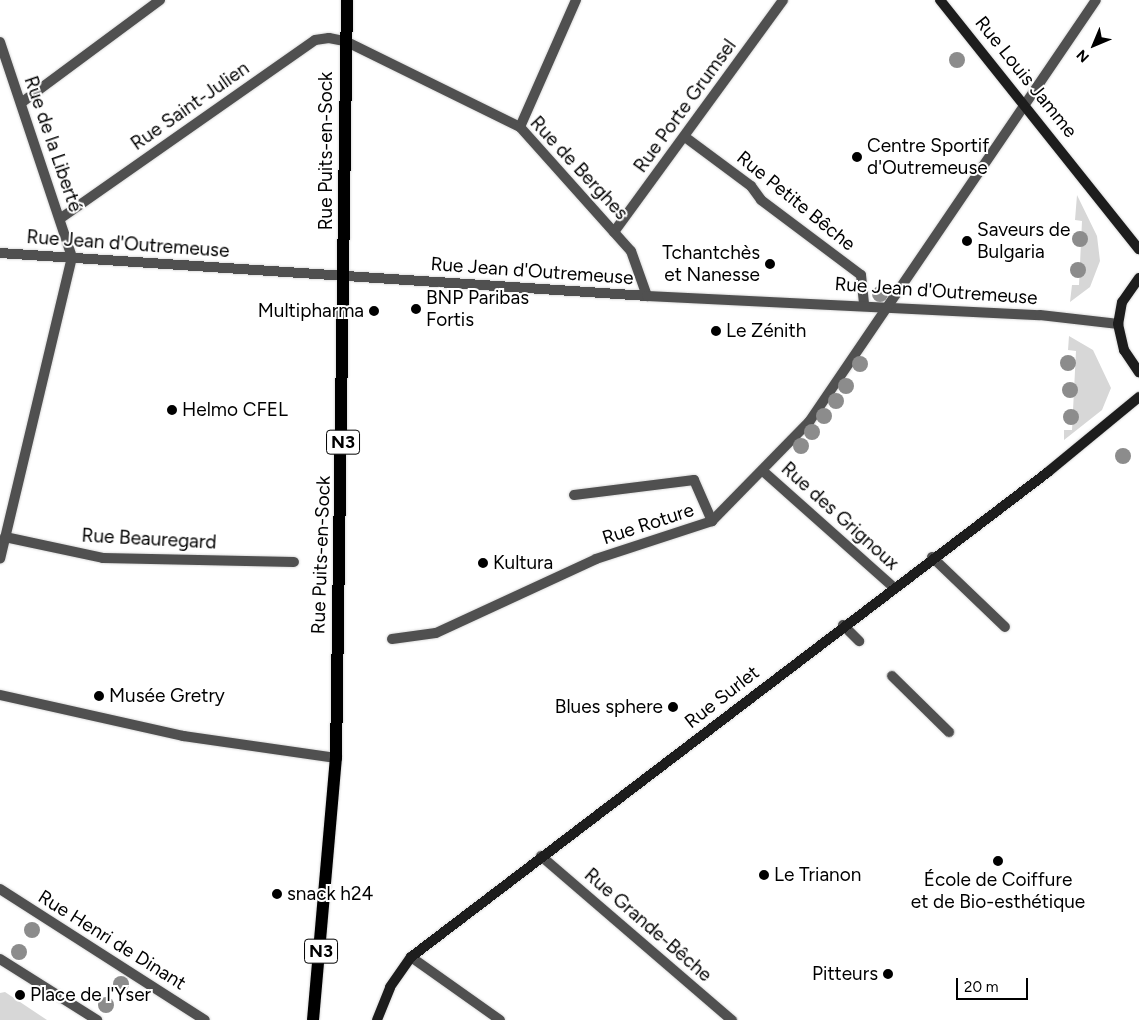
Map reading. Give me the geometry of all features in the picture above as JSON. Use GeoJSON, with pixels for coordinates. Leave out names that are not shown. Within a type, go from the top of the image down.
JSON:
{"type":"FeatureCollection","features":[{"type":"Feature","properties":{"kind":"main road","name":"Rue Puits-en-Sock"},"geometry":{"type":"LineString","coordinates":[[313,1020],[336,758],[345,276],[345,41],[347,0]]}},
{"type":"Feature","properties":{"kind":"street"},"geometry":{"type":"LineString","coordinates":[[21,103],[160,0]]}},
{"type":"Feature","properties":{"kind":"street"},"geometry":{"type":"LineString","coordinates":[[520,127],[576,0]]}},
{"type":"Feature","properties":{"kind":"street","name":"Rue Porte Grumsel"},"geometry":{"type":"LineString","coordinates":[[614,232],[783,0]]}},
{"type":"Feature","properties":{"kind":"street","name":"Rue Louis Jamme"},"geometry":{"type":"LineString","coordinates":[[940,0],[1027,104],[1139,249]]}},
{"type":"Feature","properties":{"kind":"street","name":"Rue Roture"},"geometry":{"type":"LineString","coordinates":[[392,639],[436,633],[596,559],[712,521],[810,422],[1096,0]]}},
{"type":"Feature","properties":{"kind":"street","name":"Rue Saint-Julien"},"geometry":{"type":"LineString","coordinates":[[61,218],[315,40],[345,41]]}},
{"type":"Feature","properties":{"kind":"street","name":"Rue de Berghes"},"geometry":{"type":"LineString","coordinates":[[345,41],[520,127],[631,250],[647,296]]}},
{"type":"Feature","properties":{"kind":"street","name":"Rue de la Liberté"},"geometry":{"type":"LineString","coordinates":[[0,42],[61,218],[72,257]]}},
{"type":"Feature","properties":{"kind":"street","name":"Rue Petite Bêche"},"geometry":{"type":"LineString","coordinates":[[685,137],[751,186],[761,200],[862,275],[864,304]]}},
{"type":"Feature","properties":{"kind":"street","name":"Rue Jean d'Outremeuse"},"geometry":{"type":"LineString","coordinates":[[0,253],[647,296],[864,304],[1062,317],[1118,324]]}},
{"type":"Feature","properties":{"kind":"street"},"geometry":{"type":"LineString","coordinates":[[0,559],[72,257]]}},
{"type":"Feature","properties":{"kind":"street"},"geometry":{"type":"LineString","coordinates":[[1139,278],[1122,302],[1118,324],[1124,350],[1139,372]]}},
{"type":"Feature","properties":{"kind":"street","name":"Rue Surlet"},"geometry":{"type":"LineString","coordinates":[[377,1020],[390,987],[411,957],[932,557],[1054,467],[1139,397]]}},
{"type":"Feature","properties":{"kind":"street","name":"Rue des Grignoux"},"geometry":{"type":"LineString","coordinates":[[763,471],[893,587]]}},
{"type":"Feature","properties":{"kind":"street"},"geometry":{"type":"LineString","coordinates":[[574,495],[694,480],[712,521]]}},
{"type":"Feature","properties":{"kind":"street","name":"Rue Beauregard"},"geometry":{"type":"LineString","coordinates":[[5,537],[102,558],[294,562]]}},
{"type":"Feature","properties":{"kind":"street"},"geometry":{"type":"LineString","coordinates":[[932,557],[1005,627]]}},
{"type":"Feature","properties":{"kind":"street"},"geometry":{"type":"LineString","coordinates":[[843,625],[859,641]]}},
{"type":"Feature","properties":{"kind":"street"},"geometry":{"type":"LineString","coordinates":[[892,676],[949,732]]}},
{"type":"Feature","properties":{"kind":"street"},"geometry":{"type":"LineString","coordinates":[[0,695],[174,734],[336,758]]}},
{"type":"Feature","properties":{"kind":"street","name":"Rue Grande-Bêche"},"geometry":{"type":"LineString","coordinates":[[541,856],[732,1020]]}},
{"type":"Feature","properties":{"kind":"street","name":"Rue Henri de Dinant"},"geometry":{"type":"LineString","coordinates":[[0,890],[205,1020]]}},
{"type":"Feature","properties":{"kind":"street"},"geometry":{"type":"LineString","coordinates":[[411,957],[500,1020]]}},
{"type":"Feature","properties":{"kind":"street"},"geometry":{"type":"LineString","coordinates":[[0,959],[97,1020]]}},
{"type":"Feature","properties":{"kind":"shaded area"},"geometry":{"type":"Polygon","coordinates":[[[1077,195],[1097,236],[1100,261],[1090,287],[1070,302],[1072,285],[1079,285],[1082,221],[1075,220],[1077,195]]]}},
{"type":"Feature","properties":{"kind":"shaded area"},"geometry":{"type":"Polygon","coordinates":[[[1069,336],[1093,350],[1111,388],[1102,410],[1064,440],[1064,430],[1072,430],[1076,351],[1068,350],[1069,336]]]}},
{"type":"Feature","properties":{"kind":"shaded area"},"geometry":{"type":"Polygon","coordinates":[[[5,992],[47,1020],[0,1020],[0,993],[5,992]]]}},
{"type":"Feature","properties":{"kind":"place","name":"Centre Sportif d'Outremeuse"},"geometry":{"type":"Point","coordinates":[857,157]}},
{"type":"Feature","properties":{"kind":"place","name":"Saveurs de Bulgaria"},"geometry":{"type":"Point","coordinates":[967,241]}},
{"type":"Feature","properties":{"kind":"place","name":"Tchantchès et Nanesse"},"geometry":{"type":"Point","coordinates":[770,264]}},
{"type":"Feature","properties":{"kind":"place","name":"BNP Paribas Fortis"},"geometry":{"type":"Point","coordinates":[416,309]}},
{"type":"Feature","properties":{"kind":"place","name":"Multipharma"},"geometry":{"type":"Point","coordinates":[374,311]}},
{"type":"Feature","properties":{"kind":"place","name":"Le Zénith"},"geometry":{"type":"Point","coordinates":[716,331]}},
{"type":"Feature","properties":{"kind":"place","name":"Helmo CFEL"},"geometry":{"type":"Point","coordinates":[172,410]}},
{"type":"Feature","properties":{"kind":"place","name":"Kultura"},"geometry":{"type":"Point","coordinates":[483,563]}},
{"type":"Feature","properties":{"kind":"place","name":"Musée Gretry"},"geometry":{"type":"Point","coordinates":[99,696]}},
{"type":"Feature","properties":{"kind":"place","name":"Blues sphere"},"geometry":{"type":"Point","coordinates":[673,707]}},
{"type":"Feature","properties":{"kind":"place","name":"École de Coiffure et de Bio-esthétique"},"geometry":{"type":"Point","coordinates":[998,861]}},
{"type":"Feature","properties":{"kind":"place","name":"Le Trianon"},"geometry":{"type":"Point","coordinates":[764,875]}},
{"type":"Feature","properties":{"kind":"place","name":"snack h24"},"geometry":{"type":"Point","coordinates":[277,894]}},
{"type":"Feature","properties":{"kind":"place","name":"Pitteurs"},"geometry":{"type":"Point","coordinates":[888,974]}},
{"type":"Feature","properties":{"kind":"place","name":"Place de l'Yser"},"geometry":{"type":"Point","coordinates":[20,995]}}]}
